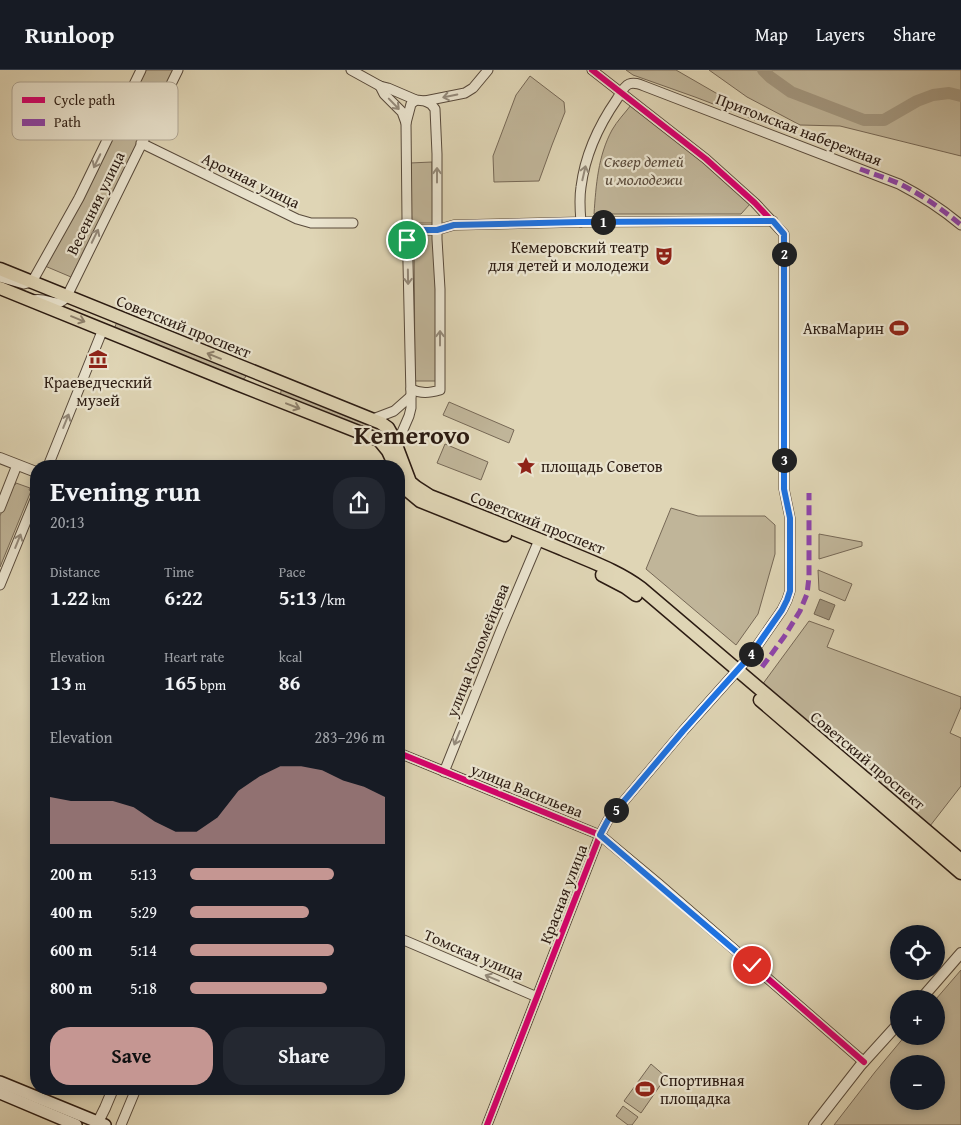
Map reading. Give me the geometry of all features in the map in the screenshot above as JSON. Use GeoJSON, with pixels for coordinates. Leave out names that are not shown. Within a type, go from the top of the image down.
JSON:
{"type":"FeatureCollection","features":[{"type":"Feature","properties":{"kind":"main road","name":"Советский проспект"},"geometry":{"type":"LineString","coordinates":[[0,269],[373,419],[388,428],[393,460]]}},
{"type":"Feature","properties":{"kind":"main road","name":"Советский проспект"},"geometry":{"type":"LineString","coordinates":[[0,288],[379,440],[392,460]]}},
{"type":"Feature","properties":{"kind":"main road"},"geometry":{"type":"LineString","coordinates":[[237,384],[248,383],[250,380],[249,372],[244,368]]}},
{"type":"Feature","properties":{"kind":"main road"},"geometry":{"type":"LineString","coordinates":[[272,398],[268,393],[268,386],[273,381],[278,381]]}},
{"type":"Feature","properties":{"kind":"main road","name":"Советский проспект"},"geometry":{"type":"LineString","coordinates":[[405,476],[416,488],[430,496],[537,543]]}},
{"type":"Feature","properties":{"kind":"main road","name":"Советский проспект"},"geometry":{"type":"LineString","coordinates":[[405,488],[420,502],[614,571],[627,578],[961,873]]}},
{"type":"Feature","properties":{"kind":"main road","name":"Советский проспект"},"geometry":{"type":"LineString","coordinates":[[735,673],[961,860]]}},
{"type":"Feature","properties":{"kind":"main road"},"geometry":{"type":"LineString","coordinates":[[0,1082],[30,1095]]}},
{"type":"Feature","properties":{"kind":"main road"},"geometry":{"type":"LineString","coordinates":[[0,1093],[76,1125]]}},
{"type":"Feature","properties":{"kind":"main road"},"geometry":{"type":"LineString","coordinates":[[31,1095],[100,1124]]}},
{"type":"Feature","properties":{"kind":"street","name":"Весенняя улица"},"geometry":{"type":"LineString","coordinates":[[135,82],[141,70]]}},
{"type":"Feature","properties":{"kind":"street","name":"Весенняя улица"},"geometry":{"type":"LineString","coordinates":[[172,82],[178,70]]}},
{"type":"Feature","properties":{"kind":"street"},"geometry":{"type":"LineString","coordinates":[[351,70],[380,86],[416,100],[426,101],[465,93],[474,88],[488,70]]}},
{"type":"Feature","properties":{"kind":"street"},"geometry":{"type":"LineString","coordinates":[[592,70],[706,159],[755,202],[773,221]]}},
{"type":"Feature","properties":{"kind":"street","name":"Притомская набережная"},"geometry":{"type":"LineString","coordinates":[[621,93],[630,83],[644,86],[899,184],[946,212],[961,225]]}},
{"type":"Feature","properties":{"kind":"street"},"geometry":{"type":"LineString","coordinates":[[380,86],[384,94],[402,112],[406,123]]}},
{"type":"Feature","properties":{"kind":"street"},"geometry":{"type":"LineString","coordinates":[[580,222],[581,186],[592,145],[609,110],[621,93]]}},
{"type":"Feature","properties":{"kind":"street"},"geometry":{"type":"LineString","coordinates":[[395,460],[409,416],[411,393],[406,123],[411,104],[416,100]]}},
{"type":"Feature","properties":{"kind":"street"},"geometry":{"type":"LineString","coordinates":[[411,393],[429,393],[440,390],[436,114],[433,105],[426,101]]}},
{"type":"Feature","properties":{"kind":"street","name":"Весенняя улица"},"geometry":{"type":"LineString","coordinates":[[32,282],[79,198],[107,140]]}},
{"type":"Feature","properties":{"kind":"street","name":"Весенняя улица"},"geometry":{"type":"LineString","coordinates":[[67,296],[143,140]]}},
{"type":"Feature","properties":{"kind":"street","name":"Арочная улица"},"geometry":{"type":"LineString","coordinates":[[141,143],[297,219],[311,223],[353,223]]}},
{"type":"Feature","properties":{"kind":"street"},"geometry":{"type":"LineString","coordinates":[[407,230],[437,230],[454,225],[773,221]]}},
{"type":"Feature","properties":{"kind":"street","name":"Красная улица"},"geometry":{"type":"LineString","coordinates":[[487,1125],[600,835],[608,820],[683,731],[750,656],[782,610],[790,591],[790,518],[784,489],[784,234],[773,221]]}},
{"type":"Feature","properties":{"kind":"street","name":"Советский проспект"},"geometry":{"type":"LineString","coordinates":[[0,277],[20,284],[32,282]]}},
{"type":"Feature","properties":{"kind":"street","name":"Советский проспект"},"geometry":{"type":"LineString","coordinates":[[31,300],[42,298],[58,303],[62,302],[67,296]]}},
{"type":"Feature","properties":{"kind":"street"},"geometry":{"type":"LineString","coordinates":[[50,460],[103,329]]}},
{"type":"Feature","properties":{"kind":"street"},"geometry":{"type":"LineString","coordinates":[[373,419],[402,406],[411,393]]}},
{"type":"Feature","properties":{"kind":"street"},"geometry":{"type":"LineString","coordinates":[[0,458],[30,470]]}},
{"type":"Feature","properties":{"kind":"street"},"geometry":{"type":"LineString","coordinates":[[0,508],[17,465]]}},
{"type":"Feature","properties":{"kind":"street"},"geometry":{"type":"LineString","coordinates":[[0,585],[30,512]]}},
{"type":"Feature","properties":{"kind":"street","name":"улица Коломейцева"},"geometry":{"type":"LineString","coordinates":[[444,772],[537,543]]}},
{"type":"Feature","properties":{"kind":"street","name":"улица Васильева"},"geometry":{"type":"LineString","coordinates":[[405,756],[600,835],[864,1062]]}},
{"type":"Feature","properties":{"kind":"street","name":"Томская улица"},"geometry":{"type":"LineString","coordinates":[[405,941],[537,997]]}},
{"type":"Feature","properties":{"kind":"street"},"geometry":{"type":"LineString","coordinates":[[928,990],[961,953]]}},
{"type":"Feature","properties":{"kind":"street"},"geometry":{"type":"LineString","coordinates":[[814,1125],[864,1062],[890,1033]]}},
{"type":"Feature","properties":{"kind":"street"},"geometry":{"type":"LineString","coordinates":[[100,1124],[111,1095]]}},
{"type":"Feature","properties":{"kind":"street"},"geometry":{"type":"LineString","coordinates":[[121,1125],[134,1095]]}},
{"type":"Feature","properties":{"kind":"green space"},"geometry":{"type":"Polygon","coordinates":[[[144,70],[175,70],[169,82],[138,82],[144,70]]]}},
{"type":"Feature","properties":{"kind":"green space"},"geometry":{"type":"Polygon","coordinates":[[[626,70],[676,70],[754,115],[755,120],[633,75],[626,70]]]}},
{"type":"Feature","properties":{"kind":"green space"},"geometry":{"type":"Polygon","coordinates":[[[709,70],[961,70],[961,156],[840,126],[800,125],[747,97],[709,70]]]}},
{"type":"Feature","properties":{"kind":"green space"},"geometry":{"type":"Polygon","coordinates":[[[530,76],[564,102],[565,112],[539,181],[494,182],[493,156],[516,95],[530,76]]]}},
{"type":"Feature","properties":{"kind":"green space","name":"Сквер детей и молодежи"},"geometry":{"type":"Polygon","coordinates":[[[631,105],[695,155],[750,204],[741,214],[594,214],[597,182],[607,140],[614,127],[631,105]]]}},
{"type":"Feature","properties":{"kind":"green space"},"geometry":{"type":"Polygon","coordinates":[[[109,140],[140,140],[71,277],[45,266],[109,140]]]}},
{"type":"Feature","properties":{"kind":"green space"},"geometry":{"type":"Polygon","coordinates":[[[432,162],[433,223],[411,223],[410,163],[432,162]]]}},
{"type":"Feature","properties":{"kind":"green space"},"geometry":{"type":"Polygon","coordinates":[[[414,233],[435,233],[436,381],[415,381],[414,233]]]}},
{"type":"Feature","properties":{"kind":"green space"},"geometry":{"type":"Polygon","coordinates":[[[117,322],[244,373],[246,375],[245,378],[241,380],[114,329],[117,322]]]}},
{"type":"Feature","properties":{"kind":"green space"},"geometry":{"type":"Polygon","coordinates":[[[282,388],[370,424],[367,431],[280,395],[282,388]]]}},
{"type":"Feature","properties":{"kind":"green space"},"geometry":{"type":"Polygon","coordinates":[[[449,402],[514,430],[509,443],[443,415],[449,402]]]}},
{"type":"Feature","properties":{"kind":"green space"},"geometry":{"type":"Polygon","coordinates":[[[445,444],[488,462],[481,480],[437,463],[445,444]]]}},
{"type":"Feature","properties":{"kind":"green space"},"geometry":{"type":"Polygon","coordinates":[[[16,483],[30,488],[30,493],[0,567],[0,516],[13,484],[15,485],[16,483]]]}},
{"type":"Feature","properties":{"kind":"green space"},"geometry":{"type":"Polygon","coordinates":[[[671,508],[698,516],[765,516],[775,525],[775,554],[758,614],[736,645],[646,569],[671,508]]]}},
{"type":"Feature","properties":{"kind":"green space"},"geometry":{"type":"Polygon","coordinates":[[[819,534],[862,542],[862,546],[819,559],[819,534]]]}},
{"type":"Feature","properties":{"kind":"green space"},"geometry":{"type":"Polygon","coordinates":[[[818,570],[852,584],[845,601],[819,590],[818,570]]]}},
{"type":"Feature","properties":{"kind":"green space"},"geometry":{"type":"Polygon","coordinates":[[[809,621],[834,630],[827,647],[961,697],[961,707],[950,733],[961,738],[961,786],[930,826],[762,685],[809,621]]]}},
{"type":"Feature","properties":{"kind":"green space"},"geometry":{"type":"Polygon","coordinates":[[[961,970],[961,1125],[834,1125],[898,1045],[945,1045],[944,990],[961,970]]]}},
{"type":"Feature","properties":{"kind":"green space","name":"Спортивная площадка"},"geometry":{"type":"Polygon","coordinates":[[[651,1064],[666,1077],[641,1113],[624,1101],[651,1064]]]}},
{"type":"Feature","properties":{"kind":"green space"},"geometry":{"type":"Polygon","coordinates":[[[623,1106],[638,1117],[632,1125],[628,1125],[616,1116],[623,1106]]]}},
{"type":"Feature","properties":{"kind":"shaded area"},"geometry":{"type":"Polygon","coordinates":[[[820,599],[835,605],[829,620],[814,614],[820,599]]]}},
{"type":"Feature","properties":{"kind":"waterway"},"geometry":{"type":"LineString","coordinates":[[763,70],[791,92],[864,120],[884,120],[917,101],[933,95],[949,93],[961,96]]}},
{"type":"Feature","properties":{"kind":"marked path"},"geometry":{"type":"LineString","coordinates":[[860,169],[908,188],[947,213],[961,225]]}},
{"type":"Feature","properties":{"kind":"marked path"},"geometry":{"type":"LineString","coordinates":[[762,667],[784,637],[800,611],[807,594],[809,577],[809,493]]}},
{"type":"Feature","properties":{"kind":"cycle path"},"geometry":{"type":"LineString","coordinates":[[487,1125],[600,835],[608,820],[683,731],[750,656],[782,610],[790,591],[790,518],[784,489],[784,234],[755,203],[706,159],[592,70]]}},
{"type":"Feature","properties":{"kind":"cycle path"},"geometry":{"type":"LineString","coordinates":[[405,755],[600,835],[864,1062]]}},
{"type":"Feature","properties":{"kind":"place","name":"Кемеровский театр для детей и молодежи"},"geometry":{"type":"Point","coordinates":[664,256]}},
{"type":"Feature","properties":{"kind":"place","name":"АкваМарин"},"geometry":{"type":"Point","coordinates":[899,328]}},
{"type":"Feature","properties":{"kind":"place","name":"Краеведческий музей"},"geometry":{"type":"Point","coordinates":[98,359]}},
{"type":"Feature","properties":{"kind":"place","name":"площадь Советов"},"geometry":{"type":"Point","coordinates":[526,466]}},
{"type":"Feature","properties":{"kind":"place","name":"Спортивная площадка"},"geometry":{"type":"Point","coordinates":[645,1089]}},
{"type":"Feature","properties":{"kind":"district","name":"Kemerovo"},"geometry":{"type":"Point","coordinates":[412,434]}},
{"type":"Feature","properties":{"kind":"route"},"geometry":{"type":"LineString","coordinates":[[407,240],[407,230],[437,230],[454,225],[580,222],[773,221],[784,234],[784,489],[790,518],[790,591],[782,610],[750,656],[683,731],[608,820],[600,835],[752,965]]}}]}
